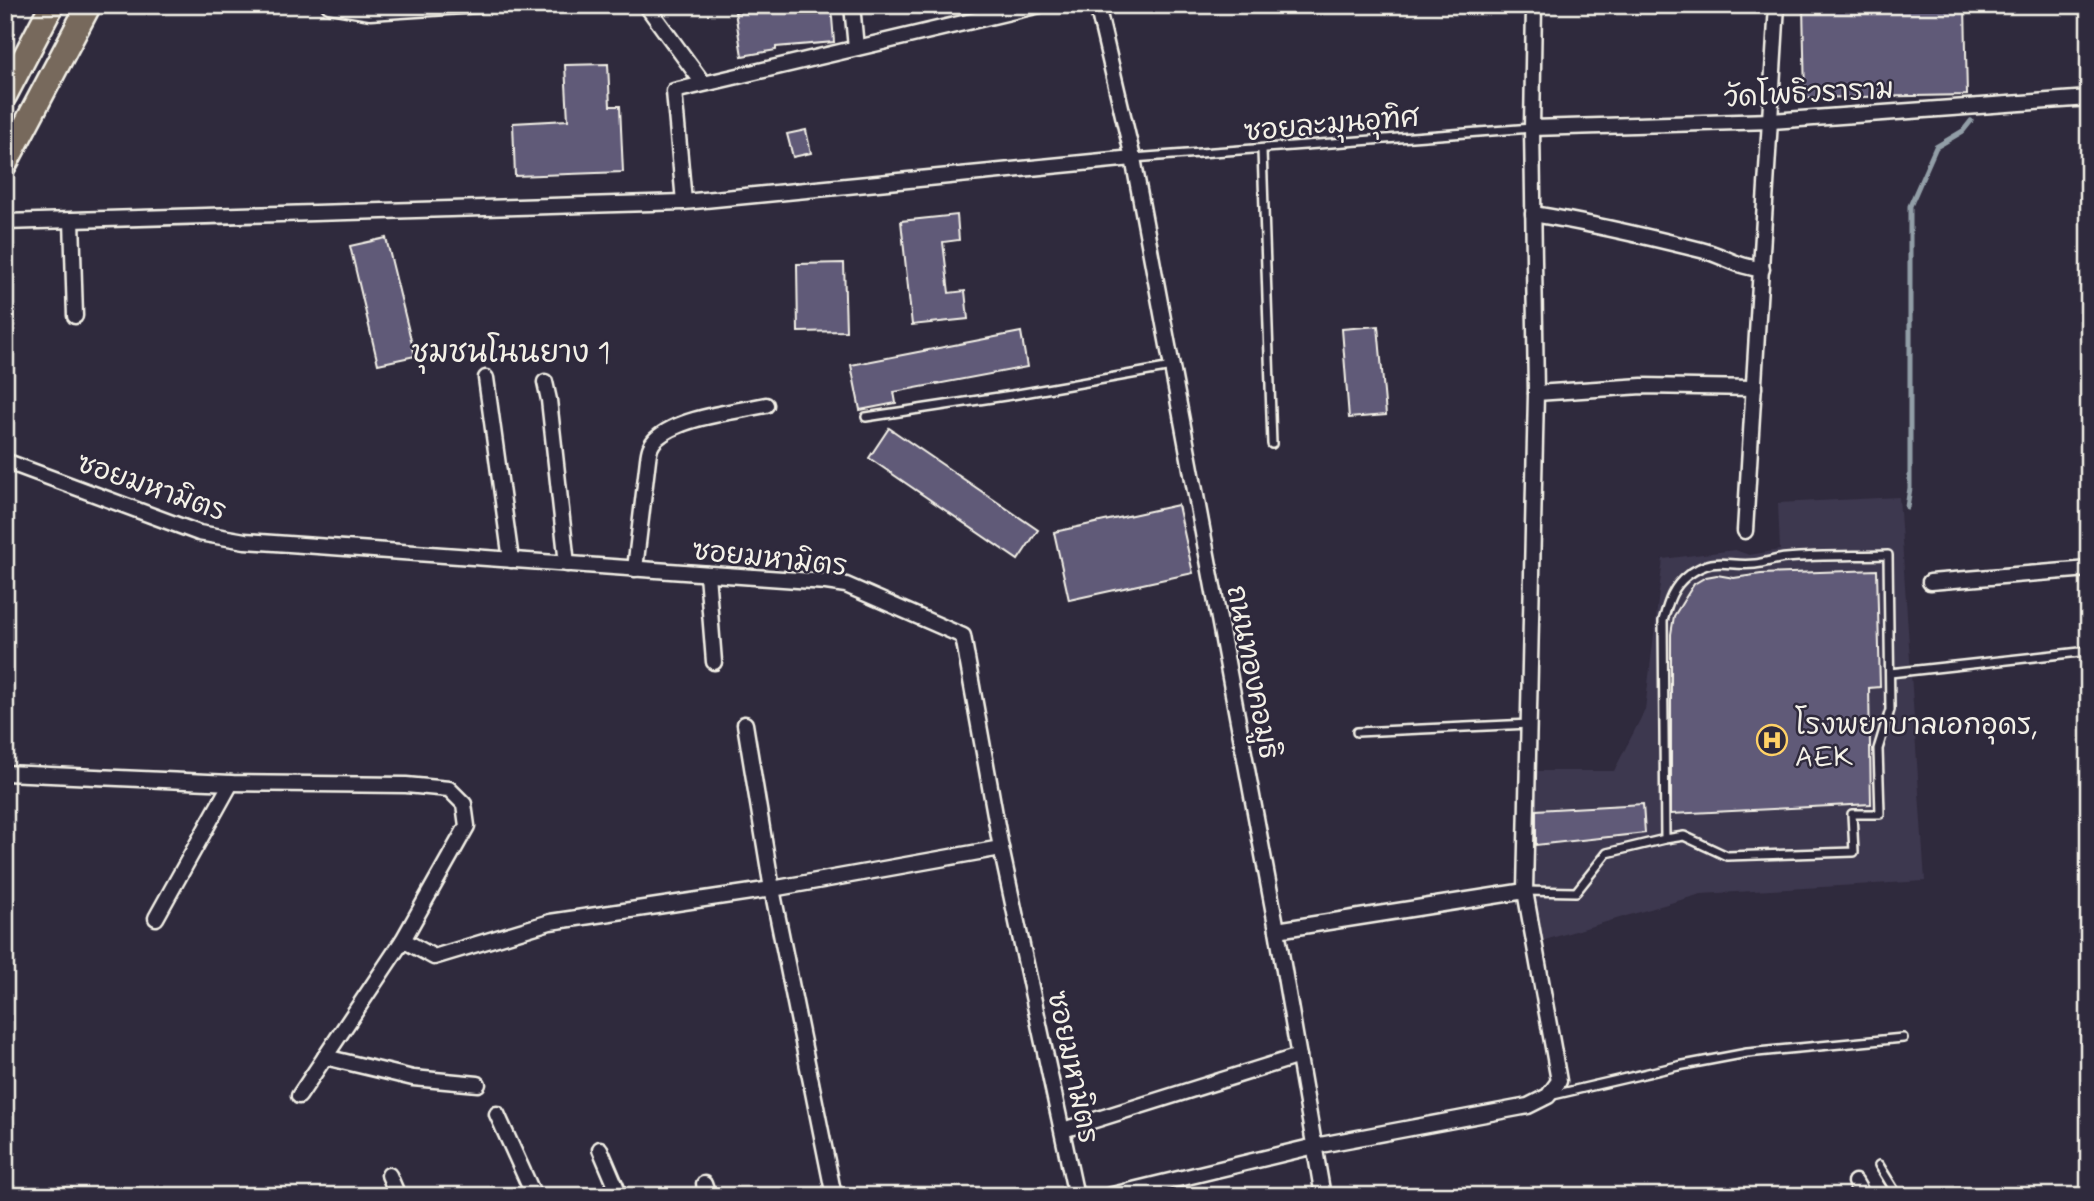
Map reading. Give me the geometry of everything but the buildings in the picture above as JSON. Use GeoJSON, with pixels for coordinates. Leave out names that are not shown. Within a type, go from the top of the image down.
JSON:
{"type":"FeatureCollection","features":[{"type":"Feature","properties":{"kind":"main road"},"geometry":{"type":"LineString","coordinates":[[5,95],[52,5]]}},
{"type":"Feature","properties":{"kind":"main road"},"geometry":{"type":"LineString","coordinates":[[5,164],[89,5]]}},
{"type":"Feature","properties":{"kind":"street"},"geometry":{"type":"LineString","coordinates":[[329,5],[370,12],[392,8],[478,5]]}},
{"type":"Feature","properties":{"kind":"street"},"geometry":{"type":"LineString","coordinates":[[646,5],[703,83]]}},
{"type":"Feature","properties":{"kind":"street"},"geometry":{"type":"LineString","coordinates":[[852,5],[856,48]]}},
{"type":"Feature","properties":{"kind":"street"},"geometry":{"type":"LineString","coordinates":[[684,202],[674,91],[1040,5]]}},
{"type":"Feature","properties":{"kind":"street","name":"ถนนทองคอมูธิ"},"geometry":{"type":"LineString","coordinates":[[1097,5],[1133,159],[1324,1196]]}},
{"type":"Feature","properties":{"kind":"street"},"geometry":{"type":"LineString","coordinates":[[1108,1196],[1315,1146],[1528,1106],[1548,1096],[1559,1081],[1525,891],[1536,393],[1532,128],[1534,5]]}},
{"type":"Feature","properties":{"kind":"street"},"geometry":{"type":"LineString","coordinates":[[1745,531],[1777,5]]}},
{"type":"Feature","properties":{"kind":"street","name":"วัดโพธิวราราม"},"geometry":{"type":"LineString","coordinates":[[1532,128],[1772,121],[2089,98]]}},
{"type":"Feature","properties":{"kind":"street"},"geometry":{"type":"LineString","coordinates":[[5,222],[684,202],[1133,159]]}},
{"type":"Feature","properties":{"kind":"street"},"geometry":{"type":"LineString","coordinates":[[1533,214],[1650,236],[1713,253],[1738,266],[1762,270]]}},
{"type":"Feature","properties":{"kind":"street"},"geometry":{"type":"LineString","coordinates":[[72,220],[75,316]]}},
{"type":"Feature","properties":{"kind":"street"},"geometry":{"type":"LineString","coordinates":[[486,378],[511,560]]}},
{"type":"Feature","properties":{"kind":"street"},"geometry":{"type":"LineString","coordinates":[[545,382],[567,564]]}},
{"type":"Feature","properties":{"kind":"street"},"geometry":{"type":"LineString","coordinates":[[1536,393],[1642,386],[1754,388]]}},
{"type":"Feature","properties":{"kind":"street"},"geometry":{"type":"LineString","coordinates":[[635,569],[650,446],[656,439],[686,423],[766,405]]}},
{"type":"Feature","properties":{"kind":"street","name":"ซอยมหามิตร"},"geometry":{"type":"LineString","coordinates":[[5,461],[199,533],[246,541],[846,585],[963,636],[1001,848],[1076,1196]]}},
{"type":"Feature","properties":{"kind":"street"},"geometry":{"type":"LineString","coordinates":[[1930,582],[2089,569]]}},
{"type":"Feature","properties":{"kind":"street"},"geometry":{"type":"LineString","coordinates":[[707,574],[714,662]]}},
{"type":"Feature","properties":{"kind":"street"},"geometry":{"type":"LineString","coordinates":[[745,724],[772,889],[834,1196]]}},
{"type":"Feature","properties":{"kind":"street"},"geometry":{"type":"LineString","coordinates":[[5,773],[231,783],[406,785],[449,789],[457,796],[464,804],[467,826],[403,940],[299,1096]]}},
{"type":"Feature","properties":{"kind":"street"},"geometry":{"type":"LineString","coordinates":[[156,918],[231,783]]}},
{"type":"Feature","properties":{"kind":"street"},"geometry":{"type":"LineString","coordinates":[[403,940],[433,957],[550,922],[772,889],[1001,848]]}},
{"type":"Feature","properties":{"kind":"street"},"geometry":{"type":"LineString","coordinates":[[1277,930],[1525,891]]}},
{"type":"Feature","properties":{"kind":"street"},"geometry":{"type":"LineString","coordinates":[[1063,1130],[1299,1056]]}},
{"type":"Feature","properties":{"kind":"street"},"geometry":{"type":"LineString","coordinates":[[325,1057],[413,1077],[478,1084]]}},
{"type":"Feature","properties":{"kind":"street"},"geometry":{"type":"LineString","coordinates":[[497,1114],[534,1196]]}},
{"type":"Feature","properties":{"kind":"street"},"geometry":{"type":"LineString","coordinates":[[600,1149],[620,1196]]}},
{"type":"Feature","properties":{"kind":"street"},"geometry":{"type":"LineString","coordinates":[[389,1175],[398,1196]]}},
{"type":"Feature","properties":{"kind":"street"},"geometry":{"type":"LineString","coordinates":[[1855,1182],[1863,1196]]}},
{"type":"Feature","properties":{"kind":"lane","name":"ซอยละมุนอุทิศ"},"geometry":{"type":"LineString","coordinates":[[1133,159],[1532,128]]}},
{"type":"Feature","properties":{"kind":"lane"},"geometry":{"type":"LineString","coordinates":[[1262,150],[1272,444]]}},
{"type":"Feature","properties":{"kind":"lane"},"geometry":{"type":"LineString","coordinates":[[866,417],[1172,367]]}},
{"type":"Feature","properties":{"kind":"lane"},"geometry":{"type":"LineString","coordinates":[[1525,891],[1576,892],[1607,853],[1684,836],[1727,856],[1854,852],[1852,814],[1880,814],[1878,749],[1890,710],[1888,555],[1784,558],[1738,565],[1721,562],[1705,565],[1686,577],[1673,591],[1662,621],[1665,839]]}},
{"type":"Feature","properties":{"kind":"lane"},"geometry":{"type":"LineString","coordinates":[[1890,673],[2089,651]]}},
{"type":"Feature","properties":{"kind":"lane"},"geometry":{"type":"LineString","coordinates":[[1357,732],[1530,724]]}},
{"type":"Feature","properties":{"kind":"lane"},"geometry":{"type":"LineString","coordinates":[[1548,1096],[1747,1053],[1903,1038]]}},
{"type":"Feature","properties":{"kind":"lane"},"geometry":{"type":"LineString","coordinates":[[1880,1165],[1898,1196]]}},
{"type":"Feature","properties":{"kind":"shaded area","name":"โรงพยาบาลเอกอุดร, AEK"},"geometry":{"type":"Polygon","coordinates":[[[1899,497],[1925,881],[1701,894],[1538,942],[1532,891],[1534,771],[1614,771],[1645,710],[1663,559],[1735,550],[1749,555],[1780,550],[1778,503],[1899,497]]]}},
{"type":"Feature","properties":{"kind":"waterway"},"geometry":{"type":"LineString","coordinates":[[1907,507],[1910,488],[1910,206],[1936,147],[1963,131],[1971,121]]}},
{"type":"Feature","properties":{"kind":"place","name":"โรงพยาบาลเอกอุดร, AEK"},"geometry":{"type":"Point","coordinates":[1772,740]}},
{"type":"Feature","properties":{"kind":"district","name":"ชุมชนโนนยาง 1"},"geometry":{"type":"Point","coordinates":[511,352]}}]}
